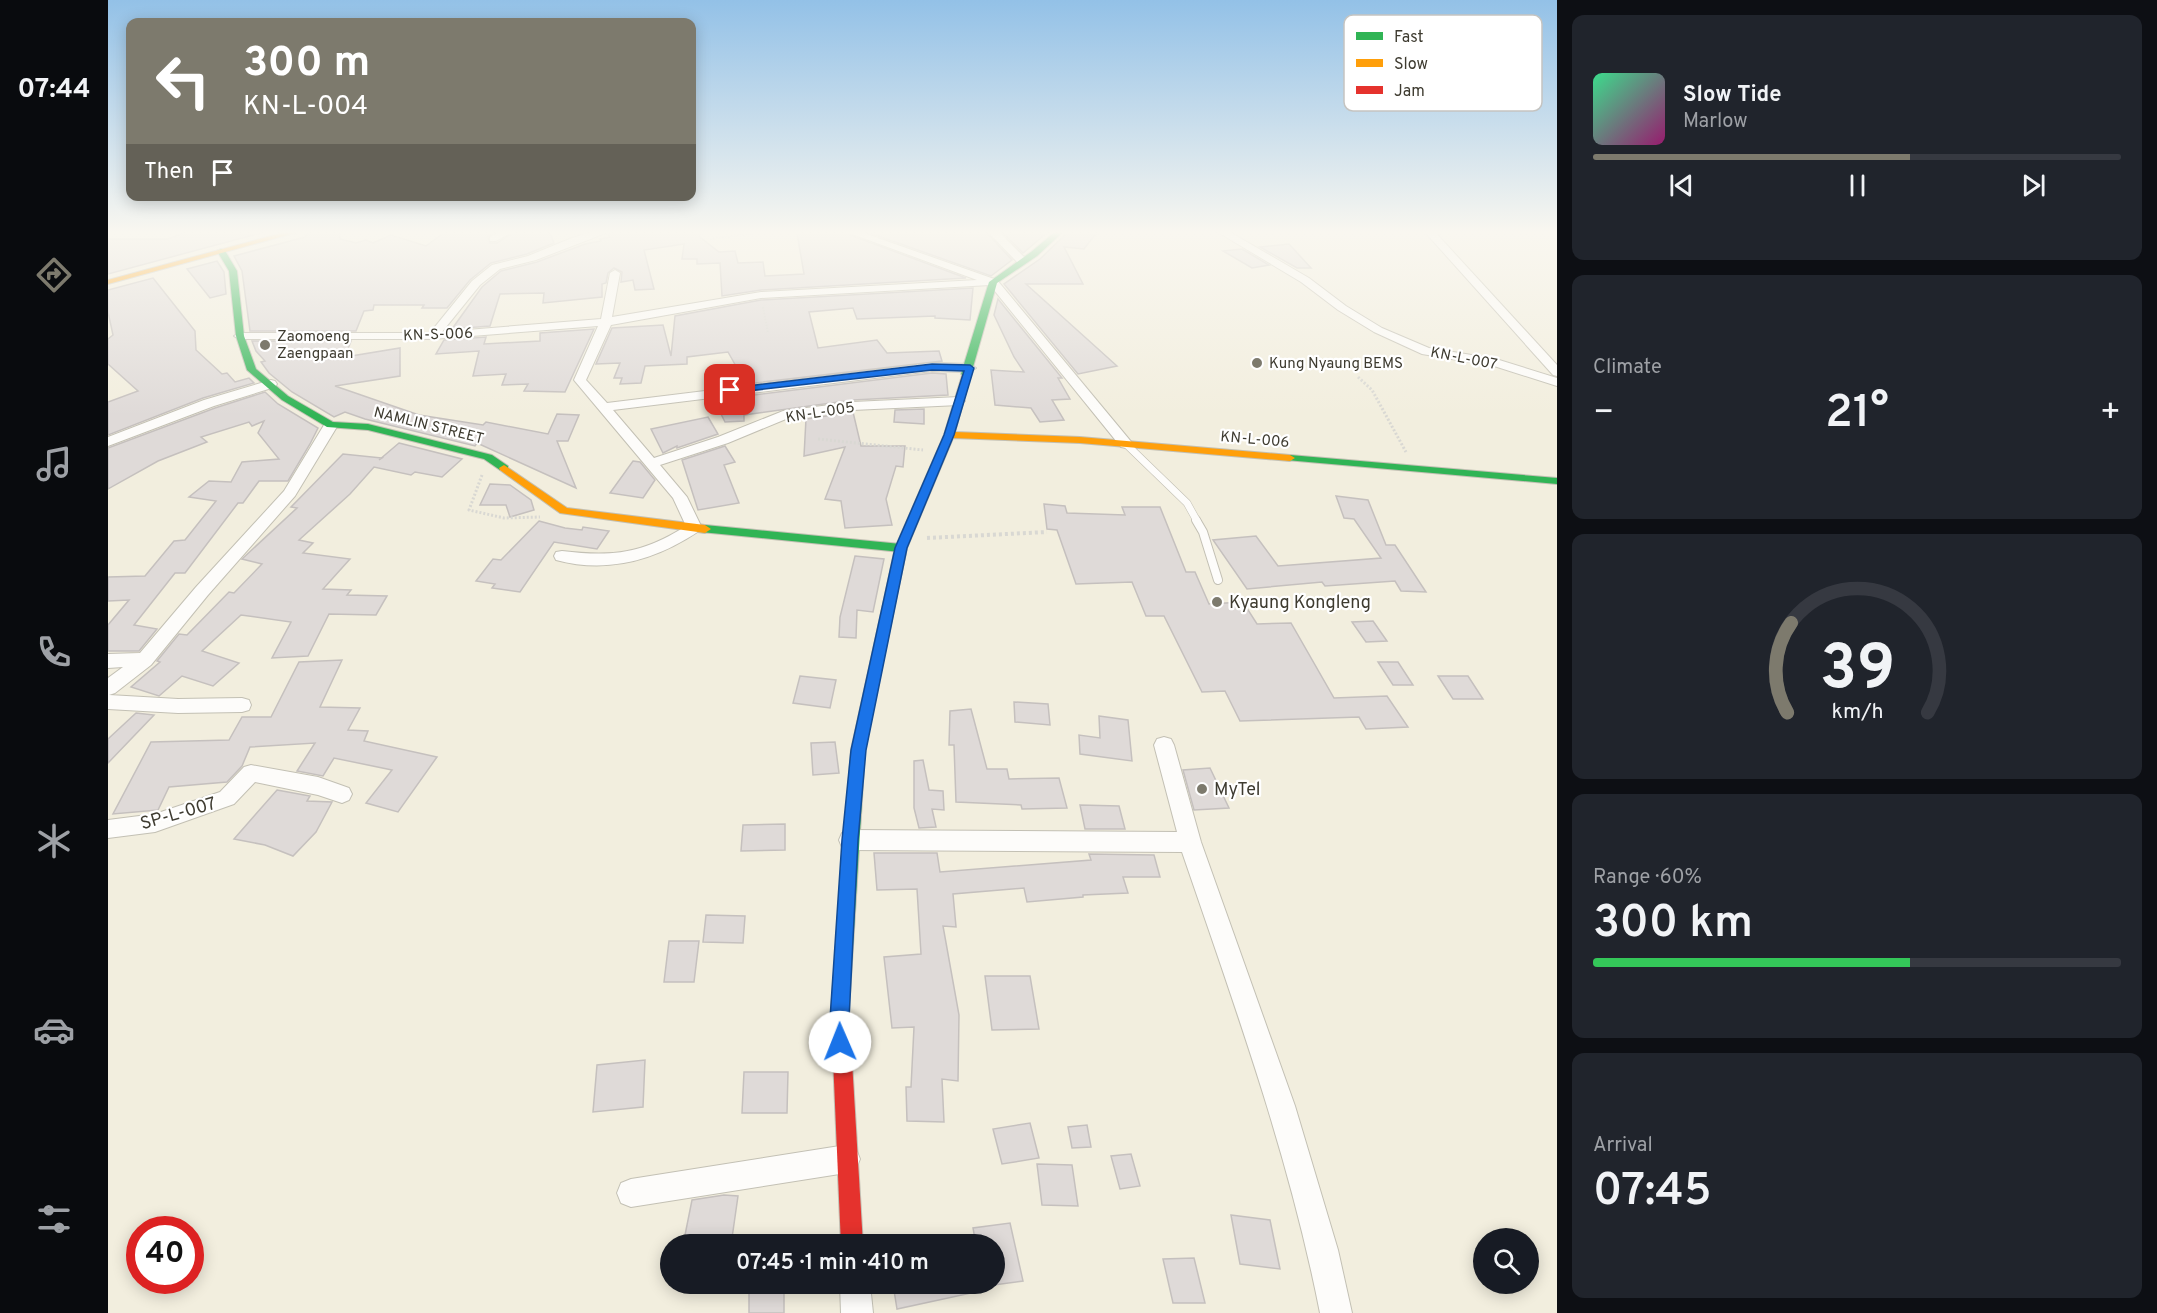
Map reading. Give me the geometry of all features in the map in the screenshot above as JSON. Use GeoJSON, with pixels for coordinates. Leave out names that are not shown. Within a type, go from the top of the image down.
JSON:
{"type":"FeatureCollection","features":[{"type":"Feature","properties":{"kind":"main road","name":"NAMLIN STREET"},"geometry":{"type":"LineString","coordinates":[[235,292],[240,336],[252,370],[285,398],[331,425],[368,427],[488,457],[564,511],[694,528],[903,544]]}},
{"type":"Feature","properties":{"kind":"main road"},"geometry":{"type":"LineString","coordinates":[[851,1234],[839,1019],[858,750],[903,544],[949,435],[990,292]]}},
{"type":"Feature","properties":{"kind":"main road","name":"KN-L-006"},"geometry":{"type":"LineString","coordinates":[[949,435],[1080,440],[1557,481]]}},
{"type":"Feature","properties":{"kind":"street"},"geometry":{"type":"LineString","coordinates":[[433,336],[468,292]]}},
{"type":"Feature","properties":{"kind":"street"},"geometry":{"type":"LineString","coordinates":[[562,556],[594,561],[626,559],[668,546],[694,528],[680,497],[580,380],[606,322],[610,292]]}},
{"type":"Feature","properties":{"kind":"street","name":"KN-S-006"},"geometry":{"type":"LineString","coordinates":[[240,336],[433,336],[606,322],[761,294],[794,292]]}},
{"type":"Feature","properties":{"kind":"street"},"geometry":{"type":"LineString","coordinates":[[1001,292],[1126,444]]}},
{"type":"Feature","properties":{"kind":"street","name":"KN-L-007"},"geometry":{"type":"LineString","coordinates":[[1321,292],[1369,324],[1426,351],[1496,363],[1557,382]]}},
{"type":"Feature","properties":{"kind":"street"},"geometry":{"type":"LineString","coordinates":[[1485,292],[1557,372]]}},
{"type":"Feature","properties":{"kind":"street"},"geometry":{"type":"LineString","coordinates":[[603,408],[932,367],[970,368]]}},
{"type":"Feature","properties":{"kind":"street"},"geometry":{"type":"LineString","coordinates":[[108,442],[209,403],[271,384]]}},
{"type":"Feature","properties":{"kind":"street","name":"KN-L-005"},"geometry":{"type":"LineString","coordinates":[[652,463],[723,440],[783,416],[853,406],[959,401]]}},
{"type":"Feature","properties":{"kind":"street"},"geometry":{"type":"LineString","coordinates":[[108,688],[145,660],[202,591],[290,493],[331,425]]}},
{"type":"Feature","properties":{"kind":"street"},"geometry":{"type":"LineString","coordinates":[[108,661],[145,660]]}},
{"type":"Feature","properties":{"kind":"street"},"geometry":{"type":"LineString","coordinates":[[108,702],[178,706],[242,705]]}},
{"type":"Feature","properties":{"kind":"street"},"geometry":{"type":"LineString","coordinates":[[1164,745],[1190,842],[1282,1106],[1323,1250],[1336,1313]]}},
{"type":"Feature","properties":{"kind":"street","name":"SP-L-007"},"geometry":{"type":"LineString","coordinates":[[108,829],[155,823],[227,798],[251,773],[318,786],[342,794]]}},
{"type":"Feature","properties":{"kind":"street"},"geometry":{"type":"LineString","coordinates":[[850,840],[1190,842]]}},
{"type":"Feature","properties":{"kind":"street"},"geometry":{"type":"LineString","coordinates":[[631,1193],[846,1159]]}},
{"type":"Feature","properties":{"kind":"street"},"geometry":{"type":"LineString","coordinates":[[856,1294],[857,1313]]}},
{"type":"Feature","properties":{"kind":"lane"},"geometry":{"type":"LineString","coordinates":[[1126,444],[1187,503],[1203,532],[1218,580]]}},
{"type":"Feature","properties":{"kind":"path"},"geometry":{"type":"LineString","coordinates":[[761,294],[768,333]]}},
{"type":"Feature","properties":{"kind":"path"},"geometry":{"type":"LineString","coordinates":[[1358,377],[1372,390],[1414,465],[1414,470]]}},
{"type":"Feature","properties":{"kind":"path"},"geometry":{"type":"LineString","coordinates":[[818,439],[942,451]]}},
{"type":"Feature","properties":{"kind":"path"},"geometry":{"type":"LineString","coordinates":[[488,457],[469,510],[486,516],[532,519],[564,511]]}},
{"type":"Feature","properties":{"kind":"path"},"geometry":{"type":"LineString","coordinates":[[903,544],[1047,532]]}},
{"type":"Feature","properties":{"kind":"building"},"geometry":{"type":"Polygon","coordinates":[[[108,292],[164,292],[195,331],[196,350],[222,374],[227,373],[235,382],[249,378],[254,383],[203,398],[108,435],[108,402],[138,391],[108,364],[108,339],[113,335],[108,312],[108,292]]]}},
{"type":"Feature","properties":{"kind":"building"},"geometry":{"type":"Polygon","coordinates":[[[205,292],[226,292],[226,294],[210,298],[205,292]]]}},
{"type":"Feature","properties":{"kind":"building"},"geometry":{"type":"Polygon","coordinates":[[[245,292],[460,292],[447,308],[422,308],[424,305],[374,305],[373,310],[364,311],[356,331],[250,331],[245,292]]]}},
{"type":"Feature","properties":{"kind":"building"},"geometry":{"type":"Polygon","coordinates":[[[478,292],[602,292],[602,297],[543,303],[544,293],[500,294],[490,326],[452,329],[478,292]]]}},
{"type":"Feature","properties":{"kind":"building"},"geometry":{"type":"Polygon","coordinates":[[[722,292],[746,292],[722,296],[722,292]]]}},
{"type":"Feature","properties":{"kind":"building"},"geometry":{"type":"Polygon","coordinates":[[[898,292],[973,292],[970,320],[935,318],[935,316],[857,319],[853,308],[809,312],[818,348],[877,340],[887,353],[939,351],[942,361],[746,384],[728,352],[687,357],[687,364],[645,366],[641,383],[620,384],[622,378],[614,378],[620,363],[596,364],[612,328],[663,325],[671,356],[675,316],[761,300],[898,292]]]}},
{"type":"Feature","properties":{"kind":"building"},"geometry":{"type":"Polygon","coordinates":[[[1011,292],[1035,292],[1117,366],[1078,374],[1011,292]]]}},
{"type":"Feature","properties":{"kind":"building"},"geometry":{"type":"Polygon","coordinates":[[[998,299],[1062,378],[1058,378],[1070,399],[1052,400],[1064,420],[1040,422],[1031,408],[995,405],[991,370],[1024,372],[1014,357],[994,315],[998,299]]]}},
{"type":"Feature","properties":{"kind":"building"},"geometry":{"type":"Polygon","coordinates":[[[594,329],[565,392],[524,391],[528,384],[502,385],[506,374],[473,376],[479,351],[436,354],[444,340],[486,337],[484,344],[540,341],[540,333],[594,329]]]}},
{"type":"Feature","properties":{"kind":"building"},"geometry":{"type":"Polygon","coordinates":[[[252,341],[351,341],[345,357],[400,348],[400,376],[335,386],[419,415],[483,425],[486,422],[548,434],[557,414],[579,415],[568,441],[557,441],[576,488],[477,443],[475,446],[345,412],[334,417],[292,392],[269,373],[261,362],[265,361],[256,351],[252,341]]]}},
{"type":"Feature","properties":{"kind":"building"},"geometry":{"type":"Polygon","coordinates":[[[932,373],[946,374],[948,395],[853,400],[744,415],[744,421],[725,422],[714,400],[932,373]]]}},
{"type":"Feature","properties":{"kind":"building"},"geometry":{"type":"Polygon","coordinates":[[[265,392],[278,404],[318,428],[288,481],[259,481],[243,503],[238,503],[185,573],[175,573],[134,625],[157,629],[139,651],[108,651],[108,625],[129,600],[108,601],[108,577],[145,576],[174,541],[185,540],[216,501],[189,497],[209,481],[231,482],[242,462],[279,459],[258,433],[264,421],[252,426],[249,422],[201,437],[207,442],[158,461],[108,489],[108,448],[265,392]]]}},
{"type":"Feature","properties":{"kind":"building"},"geometry":{"type":"Polygon","coordinates":[[[924,409],[924,424],[894,422],[895,410],[924,409]]]}},
{"type":"Feature","properties":{"kind":"building"},"geometry":{"type":"Polygon","coordinates":[[[853,412],[861,446],[905,446],[903,467],[896,466],[886,499],[892,525],[845,528],[841,501],[825,499],[845,447],[804,456],[806,419],[853,412]]]}},
{"type":"Feature","properties":{"kind":"building"},"geometry":{"type":"Polygon","coordinates":[[[708,417],[718,434],[677,448],[677,446],[663,453],[651,429],[708,417]]]}},
{"type":"Feature","properties":{"kind":"building"},"geometry":{"type":"Polygon","coordinates":[[[399,443],[462,459],[442,477],[415,472],[411,475],[374,467],[350,494],[299,540],[313,543],[303,553],[350,559],[323,589],[351,590],[347,595],[387,596],[376,615],[329,614],[308,656],[272,658],[291,622],[241,615],[202,651],[239,663],[213,686],[182,676],[159,696],[131,687],[160,662],[157,661],[179,634],[187,635],[229,592],[234,593],[262,564],[242,559],[297,508],[291,507],[343,454],[381,458],[399,443]]]}},
{"type":"Feature","properties":{"kind":"building"},"geometry":{"type":"Polygon","coordinates":[[[725,446],[735,462],[724,465],[739,503],[698,510],[682,460],[725,446]]]}},
{"type":"Feature","properties":{"kind":"building"},"geometry":{"type":"Polygon","coordinates":[[[633,461],[640,462],[655,480],[643,498],[610,493],[633,461]]]}},
{"type":"Feature","properties":{"kind":"building"},"geometry":{"type":"Polygon","coordinates":[[[490,484],[510,485],[531,500],[534,510],[510,517],[506,505],[480,505],[490,484]]]}},
{"type":"Feature","properties":{"kind":"building"},"geometry":{"type":"Polygon","coordinates":[[[1336,496],[1368,500],[1386,545],[1395,545],[1426,592],[1401,591],[1395,581],[1325,586],[1322,582],[1247,589],[1213,540],[1256,536],[1278,566],[1381,558],[1354,519],[1344,518],[1336,496]]]}},
{"type":"Feature","properties":{"kind":"building"},"geometry":{"type":"Polygon","coordinates":[[[1044,504],[1065,506],[1067,513],[1125,515],[1122,507],[1160,507],[1186,572],[1195,572],[1209,604],[1243,602],[1257,624],[1291,623],[1334,698],[1387,696],[1408,727],[1366,729],[1359,717],[1240,721],[1225,691],[1202,692],[1164,616],[1146,616],[1132,582],[1076,584],[1057,530],[1047,529],[1044,504]]]}},
{"type":"Feature","properties":{"kind":"building"},"geometry":{"type":"Polygon","coordinates":[[[539,521],[565,528],[582,530],[583,527],[609,531],[597,549],[554,542],[520,592],[492,588],[495,584],[476,581],[493,559],[501,560],[539,521]]]}},
{"type":"Feature","properties":{"kind":"building"},"geometry":{"type":"Polygon","coordinates":[[[855,556],[884,559],[873,612],[857,610],[856,638],[839,637],[840,617],[855,556]]]}},
{"type":"Feature","properties":{"kind":"building"},"geometry":{"type":"Polygon","coordinates":[[[1373,621],[1387,641],[1366,642],[1352,622],[1373,621]]]}},
{"type":"Feature","properties":{"kind":"building"},"geometry":{"type":"Polygon","coordinates":[[[342,660],[320,707],[360,708],[348,730],[368,731],[364,741],[437,757],[398,812],[366,803],[392,770],[334,758],[323,776],[297,771],[315,743],[250,747],[242,766],[227,782],[169,787],[158,810],[113,814],[151,742],[229,740],[242,717],[271,717],[299,662],[342,660]]]}},
{"type":"Feature","properties":{"kind":"building"},"geometry":{"type":"Polygon","coordinates":[[[1378,662],[1398,662],[1413,685],[1393,685],[1378,662]]]}},
{"type":"Feature","properties":{"kind":"building"},"geometry":{"type":"Polygon","coordinates":[[[800,676],[836,680],[830,708],[793,703],[800,676]]]}},
{"type":"Feature","properties":{"kind":"building"},"geometry":{"type":"Polygon","coordinates":[[[1438,676],[1468,676],[1483,699],[1453,699],[1438,676]]]}},
{"type":"Feature","properties":{"kind":"building"},"geometry":{"type":"Polygon","coordinates":[[[1014,702],[1048,704],[1050,725],[1015,722],[1014,702]]]}},
{"type":"Feature","properties":{"kind":"building"},"geometry":{"type":"Polygon","coordinates":[[[971,709],[987,769],[1007,769],[1009,779],[1059,778],[1067,808],[1022,809],[1021,805],[956,802],[954,745],[949,745],[950,711],[971,709]]]}},
{"type":"Feature","properties":{"kind":"building"},"geometry":{"type":"Polygon","coordinates":[[[136,713],[154,715],[108,763],[108,739],[136,713]]]}},
{"type":"Feature","properties":{"kind":"building"},"geometry":{"type":"Polygon","coordinates":[[[1099,716],[1128,720],[1132,761],[1080,754],[1079,735],[1100,738],[1099,716]]]}},
{"type":"Feature","properties":{"kind":"building"},"geometry":{"type":"Polygon","coordinates":[[[835,742],[839,773],[813,775],[811,743],[835,742]]]}},
{"type":"Feature","properties":{"kind":"building"},"geometry":{"type":"Polygon","coordinates":[[[923,760],[929,790],[943,791],[944,810],[932,809],[936,827],[919,828],[914,808],[914,761],[923,760]]]}},
{"type":"Feature","properties":{"kind":"building","name":"MyTel"},"geometry":{"type":"Polygon","coordinates":[[[1210,768],[1229,808],[1194,810],[1183,770],[1210,768]]]}},
{"type":"Feature","properties":{"kind":"building"},"geometry":{"type":"Polygon","coordinates":[[[277,790],[310,796],[307,801],[332,802],[316,832],[293,856],[265,845],[234,839],[277,790]]]}},
{"type":"Feature","properties":{"kind":"building"},"geometry":{"type":"Polygon","coordinates":[[[1080,805],[1119,806],[1125,829],[1085,829],[1080,805]]]}},
{"type":"Feature","properties":{"kind":"building"},"geometry":{"type":"Polygon","coordinates":[[[785,824],[785,850],[741,851],[743,825],[785,824]]]}},
{"type":"Feature","properties":{"kind":"building"},"geometry":{"type":"Polygon","coordinates":[[[874,853],[937,853],[940,872],[1091,860],[1089,854],[1154,855],[1160,877],[1123,877],[1128,893],[1083,895],[1083,897],[1027,902],[1024,888],[953,894],[956,927],[943,926],[959,1015],[958,1081],[942,1079],[944,1122],[907,1121],[906,1087],[911,1087],[914,1027],[892,1028],[884,957],[921,954],[917,889],[877,890],[874,853]]]}},
{"type":"Feature","properties":{"kind":"building"},"geometry":{"type":"Polygon","coordinates":[[[706,915],[745,916],[743,943],[703,942],[706,915]]]}},
{"type":"Feature","properties":{"kind":"building"},"geometry":{"type":"Polygon","coordinates":[[[669,941],[699,941],[694,982],[664,982],[669,941]]]}},
{"type":"Feature","properties":{"kind":"building"},"geometry":{"type":"Polygon","coordinates":[[[985,976],[1030,976],[1039,1029],[992,1030],[985,976]]]}},
{"type":"Feature","properties":{"kind":"building"},"geometry":{"type":"Polygon","coordinates":[[[645,1060],[643,1107],[593,1112],[597,1065],[645,1060]]]}},
{"type":"Feature","properties":{"kind":"building"},"geometry":{"type":"Polygon","coordinates":[[[744,1072],[788,1072],[787,1113],[742,1113],[744,1072]]]}},
{"type":"Feature","properties":{"kind":"building"},"geometry":{"type":"Polygon","coordinates":[[[1030,1123],[1039,1158],[1002,1164],[993,1129],[1030,1123]]]}},
{"type":"Feature","properties":{"kind":"building"},"geometry":{"type":"Polygon","coordinates":[[[1087,1125],[1091,1147],[1072,1148],[1068,1127],[1087,1125]]]}},
{"type":"Feature","properties":{"kind":"building"},"geometry":{"type":"Polygon","coordinates":[[[1131,1154],[1140,1186],[1120,1189],[1111,1156],[1131,1154]]]}},
{"type":"Feature","properties":{"kind":"building"},"geometry":{"type":"Polygon","coordinates":[[[1037,1164],[1072,1165],[1078,1206],[1042,1205],[1037,1164]]]}},
{"type":"Feature","properties":{"kind":"building"},"geometry":{"type":"Polygon","coordinates":[[[724,1195],[738,1196],[733,1234],[685,1234],[692,1200],[724,1195]]]}},
{"type":"Feature","properties":{"kind":"building"},"geometry":{"type":"Polygon","coordinates":[[[1231,1215],[1270,1220],[1280,1269],[1240,1264],[1231,1215]]]}},
{"type":"Feature","properties":{"kind":"building"},"geometry":{"type":"Polygon","coordinates":[[[1010,1223],[1023,1281],[1005,1283],[1005,1234],[974,1234],[973,1228],[1010,1223]]]}},
{"type":"Feature","properties":{"kind":"building"},"geometry":{"type":"Polygon","coordinates":[[[1194,1258],[1205,1303],[1173,1303],[1163,1259],[1194,1258]]]}},
{"type":"Feature","properties":{"kind":"building"},"geometry":{"type":"Polygon","coordinates":[[[749,1294],[784,1294],[784,1313],[749,1313],[749,1294]]]}},
{"type":"Feature","properties":{"kind":"building"},"geometry":{"type":"Polygon","coordinates":[[[895,1294],[967,1294],[897,1309],[895,1294]]]}},
{"type":"Feature","properties":{"kind":"traffic: fast"},"geometry":{"type":"LineString","coordinates":[[235,292],[240,336],[252,370],[285,398],[331,425],[368,427],[488,457],[504,468]]}},
{"type":"Feature","properties":{"kind":"traffic: fast"},"geometry":{"type":"LineString","coordinates":[[966,374],[990,292]]}},
{"type":"Feature","properties":{"kind":"traffic: fast"},"geometry":{"type":"LineString","coordinates":[[1290,458],[1557,481]]}},
{"type":"Feature","properties":{"kind":"traffic: fast"},"geometry":{"type":"LineString","coordinates":[[705,529],[901,548]]}},
{"type":"Feature","properties":{"kind":"traffic: fast"},"geometry":{"type":"LineString","coordinates":[[840,1011],[858,750],[889,604]]}},
{"type":"Feature","properties":{"kind":"traffic: slow"},"geometry":{"type":"LineString","coordinates":[[889,604],[901,548],[949,435],[966,374]]}},
{"type":"Feature","properties":{"kind":"traffic: slow"},"geometry":{"type":"LineString","coordinates":[[949,435],[1080,440],[1290,458]]}},
{"type":"Feature","properties":{"kind":"traffic: slow"},"geometry":{"type":"LineString","coordinates":[[504,468],[564,511],[705,529]]}},
{"type":"Feature","properties":{"kind":"traffic: jam"},"geometry":{"type":"LineString","coordinates":[[840,1011],[851,1234]]}},
{"type":"Feature","properties":{"kind":"place","name":"Zaomoeng Zaengpaan"},"geometry":{"type":"Point","coordinates":[265,345]}},
{"type":"Feature","properties":{"kind":"place","name":"Kung Nyaung BEMS"},"geometry":{"type":"Point","coordinates":[1257,363]}},
{"type":"Feature","properties":{"kind":"place","name":"Kyaung Kongleng"},"geometry":{"type":"Point","coordinates":[1217,602]}},
{"type":"Feature","properties":{"kind":"place","name":"MyTel"},"geometry":{"type":"Point","coordinates":[1202,789]}},
{"type":"Feature","properties":{"kind":"route"},"geometry":{"type":"LineString","coordinates":[[730,390],[932,367],[970,368],[949,435],[901,548],[858,750],[850,840],[839,1019],[840,1042]]}}]}
